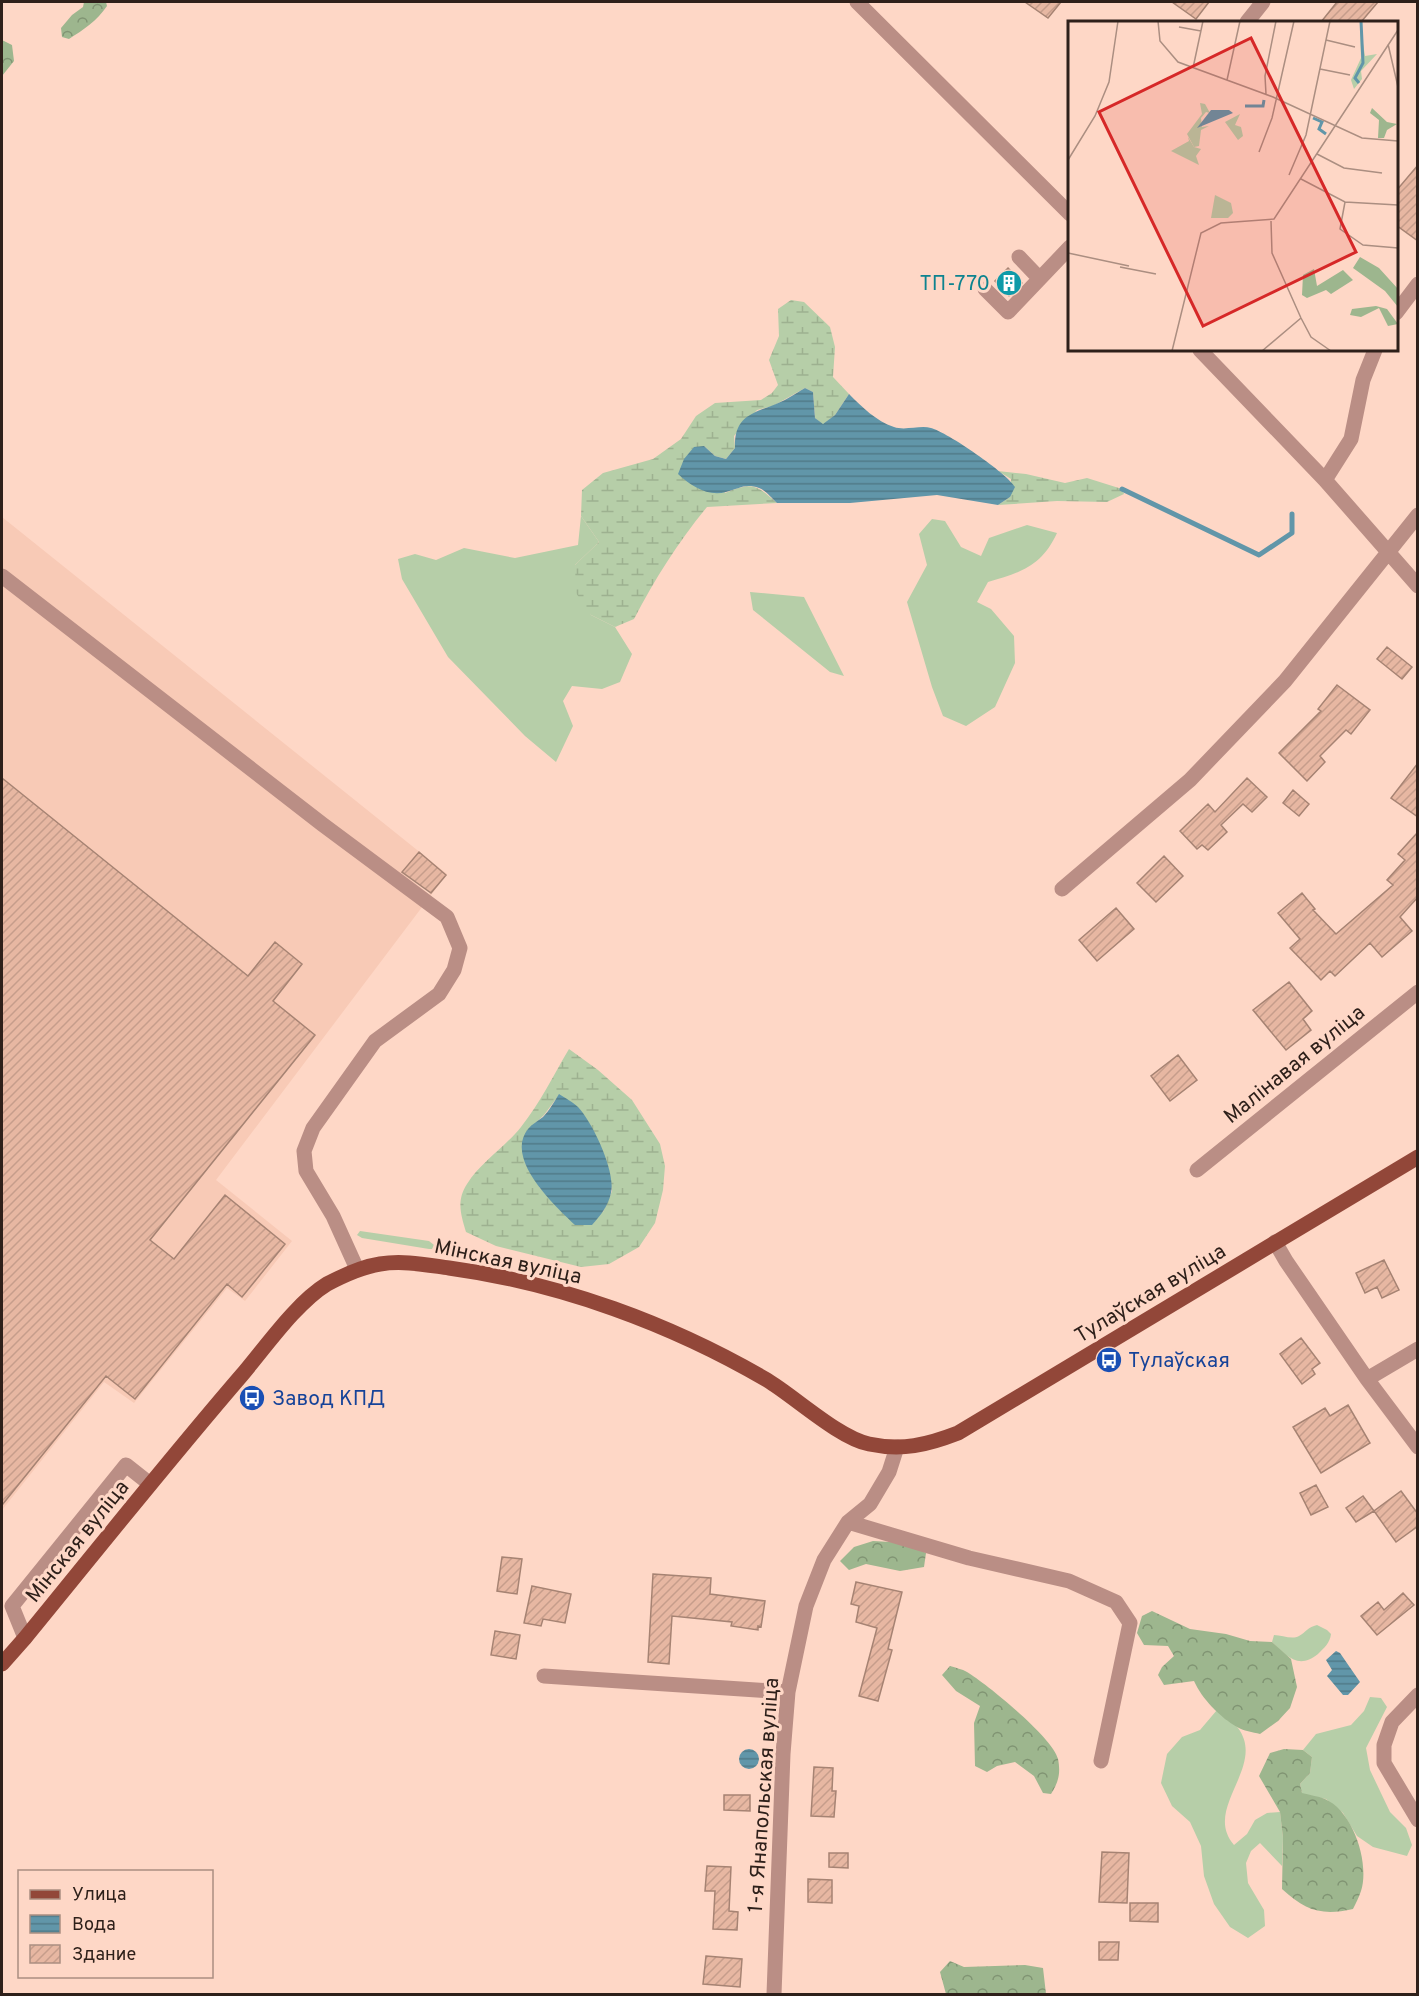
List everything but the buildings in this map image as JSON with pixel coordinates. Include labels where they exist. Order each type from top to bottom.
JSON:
[{"type":"main road","name":"Тулаўская вуліца","points":[[897,1447],[930,1444],[958,1433],[1418,1157]]},
{"type":"main road","name":"Мінская вуліца","points":[[2,1664],[150,1484],[300,1308],[325,1286],[357,1269],[383,1263],[414,1263],[512,1279],[588,1300],[664,1329],[719,1354],[768,1381],[847,1434],[866,1443],[897,1447]]},
{"type":"street","points":[[1248,21],[1263,2]]},
{"type":"street","points":[[867,5],[1068,212]]},
{"type":"street","points":[[985,290],[1008,312],[1068,249]]},
{"type":"street","points":[[1019,257],[1039,278]]},
{"type":"street","points":[[1398,310],[1418,284]]},
{"type":"street","points":[[1201,351],[1364,523],[1418,586]]},
{"type":"street","points":[[1324,480],[1351,439],[1363,380],[1375,351]]},
{"type":"street","points":[[1062,889],[1190,780],[1285,681],[1418,515]]},
{"type":"street","points":[[2,576],[322,824],[447,917],[454,930],[460,948],[454,970],[439,994],[375,1041],[313,1128],[304,1151],[306,1171],[333,1216],[357,1269]]},
{"type":"street","name":"Малінавая вуліца","points":[[1197,1170],[1418,992]]},
{"type":"street","points":[[1275,1242],[1366,1379],[1418,1447]]},
{"type":"street","points":[[1366,1379],[1418,1349]]},
{"type":"street","name":"1-я Янапольская вуліца","points":[[774,1995],[783,1754],[788,1692],[806,1606],[824,1560],[848,1522],[870,1503],[889,1472],[897,1447]]},
{"type":"street","points":[[25,1638],[12,1606],[126,1465],[150,1484]]},
{"type":"street","points":[[848,1522],[969,1558],[1069,1581],[1116,1602],[1130,1623],[1101,1761]]},
{"type":"street","points":[[544,1676],[788,1692]]},
{"type":"street","points":[[1418,1695],[1392,1722],[1384,1745],[1384,1763],[1418,1820]]},
{"type":"shaded area","points":[[2,517],[447,874],[216,1180],[292,1241],[245,1301],[227,1288],[134,1403],[104,1382],[2,1510]],"holes":[[[402,872],[445,875],[429,894]]]},
{"type":"green space","points":[[84,2],[106,2],[107,6],[94,21],[69,39],[62,37],[61,28],[72,15],[83,7]]},
{"type":"green space","points":[[2,40],[12,45],[14,61],[2,76]]},
{"type":"green space","points":[[791,300],[804,302],[830,327],[835,347],[833,377],[849,394],[835,415],[823,425],[815,418],[813,392],[805,388],[773,406],[757,410],[734,436],[735,448],[726,459],[715,456],[704,446],[725,493],[748,486],[764,492],[777,503],[707,507],[667,561],[634,619],[615,627],[591,615],[576,593],[575,565],[599,542],[581,516],[582,490],[603,473],[653,459],[681,439],[696,416],[715,403],[761,400],[772,393],[778,385],[769,360],[779,336],[778,309]]},
{"type":"green space","points":[[998,471],[1026,474],[1065,483],[1087,478],[1122,489],[1124,494],[1107,502],[1057,501],[998,505],[1010,497],[1011,479]]},
{"type":"green space","points":[[581,516],[599,542],[575,565],[591,615],[615,627],[632,654],[620,682],[602,689],[572,686],[563,701],[573,726],[556,762],[525,736],[448,657],[402,579],[398,559],[415,554],[436,560],[464,548],[515,558],[578,545]]},
{"type":"green space","points":[[932,519],[945,521],[961,547],[981,556],[989,538],[1027,525],[1057,533],[1037,561],[1020,571],[988,582],[977,602],[991,609],[1014,636],[1015,663],[995,707],[966,726],[943,716],[907,602],[927,565],[919,534]]},
{"type":"green space","points":[[750,592],[804,597],[844,676],[830,672],[753,610]]},
{"type":"green space","points":[[569,1049],[598,1070],[632,1100],[660,1144],[665,1166],[663,1190],[655,1223],[639,1247],[609,1264],[581,1267],[496,1246],[466,1232],[462,1220],[461,1196],[467,1184],[528,1118]],"holes":[[[559,1095],[608,1166],[612,1191],[603,1212],[561,1211],[540,1188],[525,1163],[528,1130],[544,1115]]]},
{"type":"green space","points":[[360,1231],[429,1241],[434,1245],[432,1249],[429,1249],[362,1238],[357,1235]]},
{"type":"green space","points":[[873,1541],[907,1543],[926,1553],[924,1567],[900,1571],[866,1564],[849,1570],[840,1561],[854,1547]]},
{"type":"green space","points":[[1152,1611],[1190,1629],[1226,1634],[1250,1641],[1272,1642],[1291,1659],[1297,1687],[1290,1708],[1278,1721],[1260,1734],[1239,1728],[1224,1718],[1207,1701],[1194,1681],[1164,1685],[1158,1675],[1162,1667],[1174,1656],[1168,1646],[1144,1645],[1137,1633],[1142,1616]]},
{"type":"green space","points":[[1317,1625],[1331,1634],[1326,1645],[1311,1659],[1299,1661],[1293,1659],[1272,1642],[1274,1635],[1296,1637]]},
{"type":"green space","points":[[950,1666],[967,1672],[989,1688],[1044,1738],[1059,1764],[1058,1778],[1051,1794],[1043,1793],[1034,1776],[1015,1762],[997,1766],[987,1772],[975,1766],[974,1723],[980,1706],[956,1691],[942,1675]]},
{"type":"green space","points":[[1370,1697],[1381,1698],[1387,1707],[1366,1748],[1370,1770],[1390,1812],[1406,1828],[1412,1845],[1407,1856],[1373,1847],[1357,1836],[1343,1813],[1326,1799],[1302,1794],[1300,1784],[1310,1773],[1312,1757],[1303,1750],[1316,1734],[1351,1725],[1364,1711]]},
{"type":"green space","points":[[1217,1710],[1238,1728],[1245,1743],[1245,1758],[1225,1817],[1226,1831],[1234,1845],[1247,1834],[1255,1820],[1267,1813],[1280,1812],[1283,1838],[1282,1866],[1260,1843],[1251,1851],[1246,1863],[1248,1883],[1264,1910],[1265,1926],[1248,1938],[1230,1927],[1214,1904],[1204,1876],[1201,1846],[1190,1822],[1172,1806],[1161,1783],[1167,1754],[1182,1737],[1200,1730]]},
{"type":"green space","points":[[1284,1749],[1303,1750],[1312,1757],[1310,1773],[1300,1784],[1302,1793],[1325,1799],[1335,1805],[1344,1814],[1357,1839],[1361,1853],[1363,1880],[1353,1909],[1332,1912],[1315,1910],[1299,1902],[1282,1889],[1283,1838],[1280,1812],[1259,1776],[1270,1753]]},
{"type":"green space","points":[[950,1961],[964,1967],[1025,1965],[1043,1968],[1046,1994],[946,1994],[940,1972]]},
{"type":"water","points":[[805,388],[813,392],[815,418],[823,424],[835,415],[849,394],[870,413],[894,427],[927,427],[939,431],[976,454],[1010,481],[1015,487],[1010,497],[998,505],[937,495],[850,503],[777,503],[766,492],[754,487],[746,486],[719,493],[706,492],[688,483],[678,474],[684,459],[694,447],[704,446],[715,456],[726,459],[735,448],[735,438],[740,425],[749,415]]},
{"type":"water","points":[[559,1094],[576,1105],[584,1114],[607,1161],[612,1184],[610,1198],[592,1225],[575,1225],[556,1206],[535,1181],[522,1154],[522,1141],[528,1129],[545,1115]]},
{"type":"water","points":[[1336,1651],[1340,1653],[1360,1682],[1348,1695],[1343,1695],[1327,1676],[1332,1670],[1326,1660]]},
{"type":"water","points":[[745,1749],[753,1749],[759,1755],[759,1763],[753,1769],[745,1769],[739,1763],[739,1755]]},
{"type":"waterway","points":[[1122,489],[1259,555],[1292,533],[1292,514]]},
{"type":"place","name":"ТП-770","points":[[1009,283]]},
{"type":"place","name":"Тулаўская","points":[[1109,1360]]},
{"type":"place","name":"Завод КПД","points":[[252,1398]]}]
